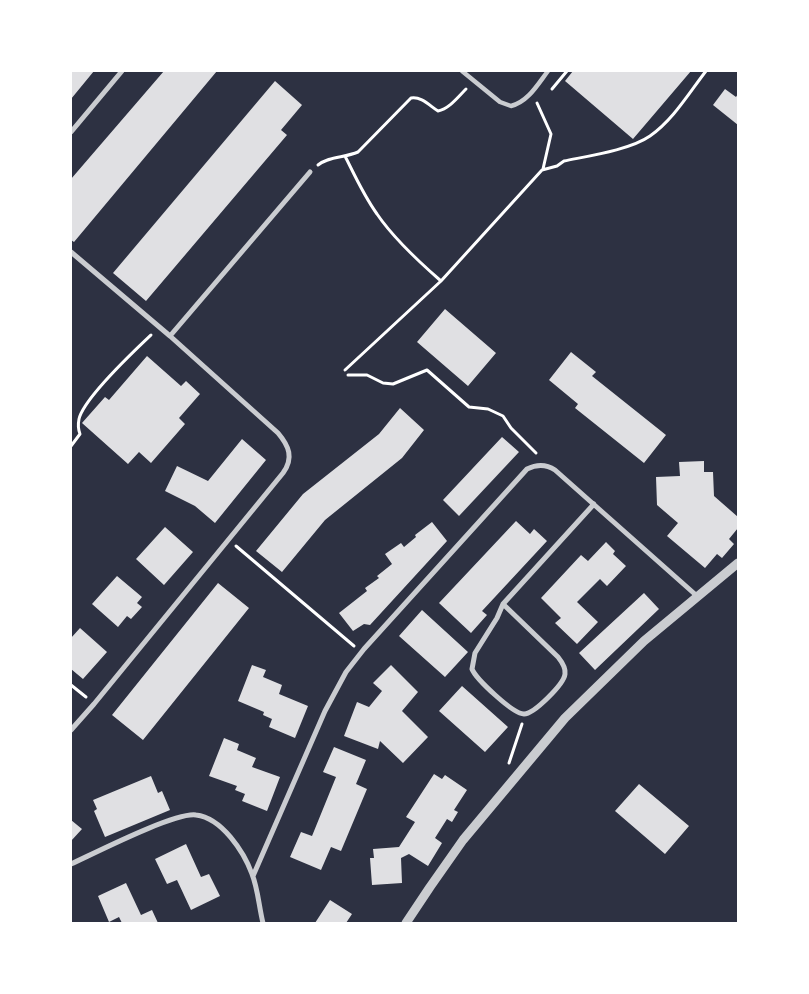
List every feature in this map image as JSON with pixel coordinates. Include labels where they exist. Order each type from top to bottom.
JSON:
[{"type":"street","points":[[71,132],[122,71]]},
{"type":"street","points":[[462,71],[505,104],[516,104],[530,93],[548,71]]},
{"type":"street","points":[[170,336],[310,172]]},
{"type":"street","points":[[71,252],[170,336],[278,433],[286,443],[290,456],[287,468],[71,730]]},
{"type":"street","points":[[253,876],[324,711],[346,672],[361,652],[522,474],[534,466],[549,466],[697,596]]},
{"type":"street","points":[[504,604],[558,657],[564,667],[565,672],[562,682],[536,709],[527,714],[522,714],[512,709],[478,678],[472,669],[476,653],[504,604],[594,504]]},
{"type":"street","points":[[406,923],[463,840],[566,718],[644,641],[738,563]]},
{"type":"street","points":[[71,864],[167,821],[194,814],[214,824],[234,841],[244,856],[253,876],[263,923]]},
{"type":"path","points":[[542,170],[557,166],[564,161],[618,149],[650,136],[666,122],[706,71]]},
{"type":"path","points":[[310,172],[324,159],[358,152],[411,98],[422,99],[438,111],[441,111],[446,109],[473,80]]},
{"type":"path","points":[[345,370],[441,281],[542,170],[551,134],[538,104],[530,93]]},
{"type":"path","points":[[345,156],[358,183],[378,216],[411,254],[441,281]]},
{"type":"path","points":[[71,446],[79,437],[79,417],[87,403],[115,370],[159,327]]},
{"type":"path","points":[[348,376],[367,375],[383,383],[393,384],[427,370],[468,407],[488,409],[503,416],[510,428],[549,466]]},
{"type":"path","points":[[228,539],[361,652]]},
{"type":"path","points":[[71,685],[94,704]]},
{"type":"path","points":[[507,768],[527,714]]},
{"type":"building","points":[[71,71],[94,71],[71,99]]},
{"type":"building","points":[[164,71],[217,71],[74,242],[71,240],[71,179]]},
{"type":"building","points":[[573,71],[691,71],[633,139],[565,81]]},
{"type":"building","points":[[275,81],[302,105],[281,130],[287,135],[146,301],[113,273]]},
{"type":"building","points":[[725,89],[736,97],[738,94],[738,125],[713,105]]},
{"type":"building","points":[[445,309],[496,353],[468,386],[417,342]]},
{"type":"building","points":[[571,352],[596,372],[592,376],[666,435],[644,463],[575,408],[578,404],[549,380]]},
{"type":"building","points":[[147,356],[181,386],[186,381],[200,394],[179,418],[185,424],[151,463],[139,452],[128,464],[82,423],[105,397],[109,400]]},
{"type":"building","points":[[400,408],[424,430],[402,458],[325,520],[282,572],[256,551],[303,494],[379,434]]},
{"type":"building","points":[[502,437],[519,452],[459,516],[443,500]]},
{"type":"building","points":[[242,439],[266,460],[215,523],[195,506],[165,491],[177,466],[208,481]]},
{"type":"building","points":[[704,461],[704,472],[713,472],[714,496],[738,517],[738,528],[729,539],[734,544],[722,558],[717,554],[705,568],[667,536],[678,523],[657,505],[656,477],[680,476],[679,462]]},
{"type":"building","points":[[516,521],[530,534],[534,529],[547,541],[482,611],[487,615],[471,633],[439,603]]},
{"type":"building","points":[[432,522],[447,541],[370,625],[364,624],[353,631],[339,613],[367,591],[365,588],[379,578],[377,576],[392,564],[385,554],[401,543],[404,547],[416,537],[415,535]]},
{"type":"building","points":[[165,527],[193,552],[164,585],[136,559]]},
{"type":"building","points":[[606,542],[615,551],[613,554],[626,566],[607,586],[600,579],[577,602],[598,622],[577,644],[555,623],[561,618],[541,598],[581,555],[588,561]]},
{"type":"building","points":[[117,576],[142,597],[137,603],[142,607],[131,619],[127,616],[118,627],[92,604]]},
{"type":"building","points":[[218,583],[249,608],[143,740],[112,715]]},
{"type":"building","points":[[644,593],[659,609],[595,670],[579,653]]},
{"type":"building","points":[[422,610],[468,652],[445,677],[399,636]]},
{"type":"building","points":[[80,628],[107,652],[83,679],[71,669],[71,638]]},
{"type":"building","points":[[252,665],[266,670],[263,677],[282,685],[279,694],[308,706],[295,738],[269,727],[272,719],[263,715],[264,712],[238,701]]},
{"type":"building","points":[[391,665],[418,692],[402,711],[428,737],[403,763],[380,741],[378,749],[344,736],[357,702],[369,707],[382,691],[373,683]]},
{"type":"building","points":[[462,686],[508,727],[485,752],[439,711]]},
{"type":"building","points":[[224,738],[239,744],[237,750],[256,758],[252,767],[280,777],[267,811],[242,801],[245,794],[235,790],[237,786],[209,776]]},
{"type":"building","points":[[334,747],[366,760],[356,784],[367,789],[341,851],[331,847],[321,870],[290,857],[301,832],[312,836],[336,777],[323,772]]},
{"type":"building","points":[[434,774],[442,779],[445,775],[467,790],[454,810],[458,812],[452,822],[447,819],[435,838],[442,843],[428,866],[409,854],[401,858],[402,883],[372,885],[370,858],[374,858],[373,849],[399,847],[415,822],[406,817]]},
{"type":"building","points":[[151,776],[158,793],[162,791],[170,810],[105,837],[94,811],[97,809],[93,800]]},
{"type":"building","points":[[639,784],[689,826],[665,854],[615,811]]},
{"type":"building","points":[[71,820],[82,829],[71,841]]},
{"type":"building","points":[[186,844],[201,877],[209,874],[220,896],[191,910],[177,880],[167,884],[155,859]]},
{"type":"building","points":[[126,883],[141,915],[152,910],[158,923],[122,923],[119,917],[109,922],[98,896]]},
{"type":"building","points":[[330,900],[352,914],[346,923],[315,923]]}]
